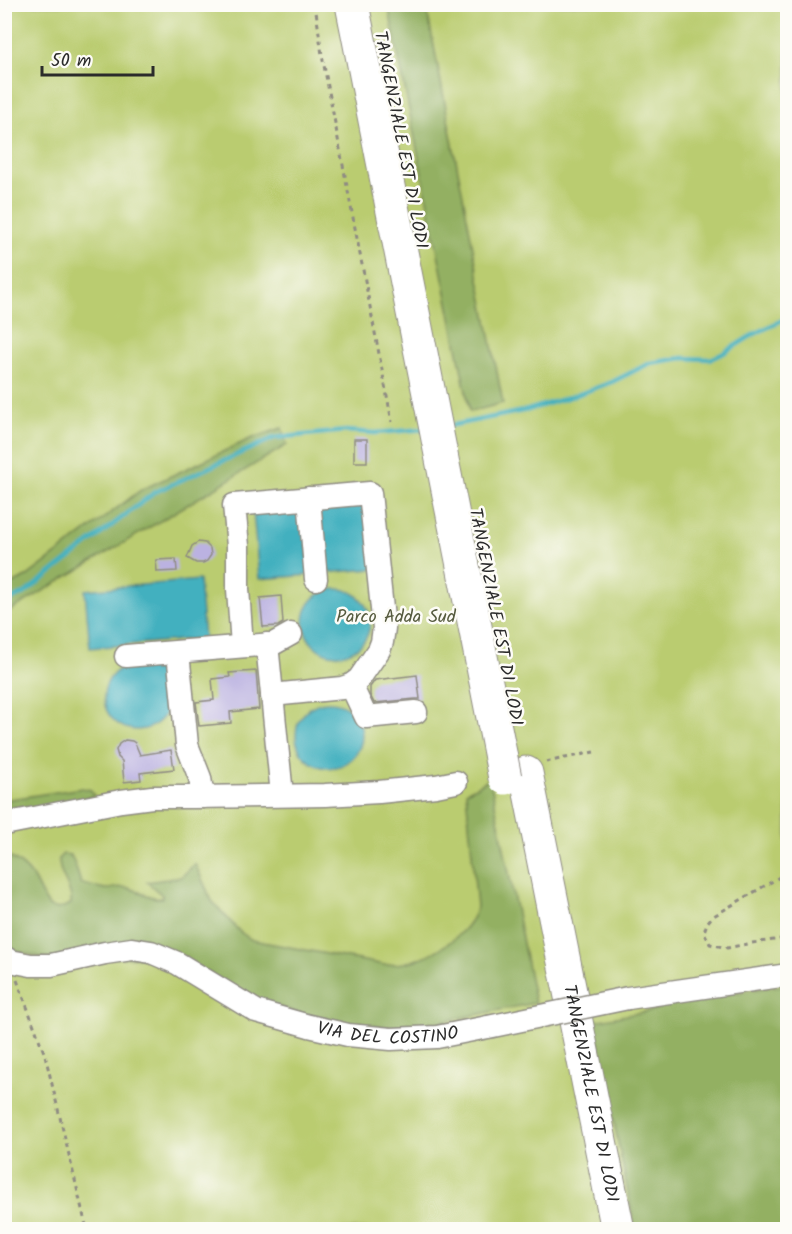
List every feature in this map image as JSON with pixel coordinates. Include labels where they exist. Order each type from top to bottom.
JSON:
[{"type":"highway","name":"TANGENZIALE EST DI LODI","points":[[352,4],[446,425],[514,766],[596,1230]]},
{"type":"highway","name":"TANGENZIALE EST DI LODI","points":[[373,4],[446,425]]},
{"type":"highway","name":"TANGENZIALE EST DI LODI","points":[[514,766],[618,1230]]},
{"type":"street","points":[[242,646],[234,505],[370,493],[384,628],[379,650],[351,685],[342,688],[272,695]]},
{"type":"street","points":[[309,498],[316,579]]},
{"type":"street","points":[[126,656],[273,644],[291,634]]},
{"type":"street","points":[[267,644],[282,795]]},
{"type":"street","points":[[178,652],[187,745],[200,778],[203,797]]},
{"type":"street","points":[[351,685],[366,717],[416,712]]},
{"type":"street","points":[[4,824],[152,796],[325,795],[379,792],[456,782]]},
{"type":"street","name":"VIA DEL COSTINO","points":[[7,959],[31,965],[51,965],[132,949],[152,952],[177,963],[256,1011],[348,1035],[391,1039],[437,1037],[628,998],[788,975]]},
{"type":"path","points":[[315,4],[322,55],[392,422]]},
{"type":"path","points":[[788,872],[712,917],[704,932],[710,944],[727,948],[788,938]]},
{"type":"path","points":[[7,959],[45,1055],[87,1230]]},
{"type":"green space","name":"Parco Adda Sud","points":[[5,5],[787,5],[787,1229],[5,1230]]},
{"type":"green space","points":[[388,5],[426,5],[503,403],[470,412]]},
{"type":"green space","points":[[282,428],[287,445],[5,614],[5,588],[26,577],[141,490],[250,439]]},
{"type":"green space","points":[[490,779],[535,1003],[440,1022],[393,1027],[351,1024],[259,1002],[180,957],[43,958],[5,948],[4,853],[27,870],[50,907],[59,909],[71,904],[70,892],[59,865],[59,858],[63,854],[70,855],[73,859],[81,883],[105,889],[125,887],[158,898],[162,898],[162,895],[147,882],[181,877],[195,864],[212,901],[240,932],[252,940],[385,965],[415,960],[448,944],[466,927],[477,907],[466,792]]},
{"type":"green space","points":[[82,788],[91,790],[94,796],[5,818],[5,800]]},
{"type":"green space","points":[[782,985],[788,1004],[787,1229],[635,1229],[594,1021],[654,1010],[671,1003]]},
{"type":"water","points":[[366,500],[373,569],[322,573],[315,505]]},
{"type":"water","points":[[304,506],[310,575],[259,579],[253,511]]},
{"type":"water","points":[[199,580],[204,638],[90,648],[85,590]]},
{"type":"water","points":[[331,589],[343,589],[355,594],[365,604],[370,622],[368,635],[355,650],[343,655],[331,655],[319,650],[309,640],[304,628],[304,616],[309,604],[319,594]]},
{"type":"water","points":[[137,664],[150,666],[165,679],[170,697],[168,710],[155,725],[137,730],[124,728],[109,715],[104,697],[106,684],[119,669]]},
{"type":"water","points":[[323,702],[335,702],[347,707],[357,717],[362,735],[360,748],[347,763],[335,768],[323,768],[311,763],[301,753],[296,741],[296,729],[301,717],[311,707]]},
{"type":"building","points":[[354,439],[367,439],[367,462],[354,462]]},
{"type":"building","points":[[198,542],[205,543],[210,548],[211,555],[203,563],[196,563],[187,558],[192,546]]},
{"type":"building","points":[[176,559],[177,571],[157,572],[156,560]]},
{"type":"building","points":[[281,596],[283,623],[278,626],[263,627],[260,598]]},
{"type":"building","points":[[256,671],[259,709],[230,712],[231,723],[199,726],[196,702],[214,700],[212,679],[230,677],[229,673]]},
{"type":"building","points":[[417,675],[420,699],[374,703],[370,695],[370,687],[375,680]]},
{"type":"building","points":[[125,740],[135,743],[140,755],[171,750],[174,769],[140,773],[141,780],[124,782],[122,761],[116,750]]},
{"type":"waterway","points":[[449,426],[528,410],[612,382],[650,363],[683,358],[710,359],[788,317]]},
{"type":"waterway","points":[[4,603],[25,593],[155,492],[274,438],[346,431],[375,433],[425,429]]}]
